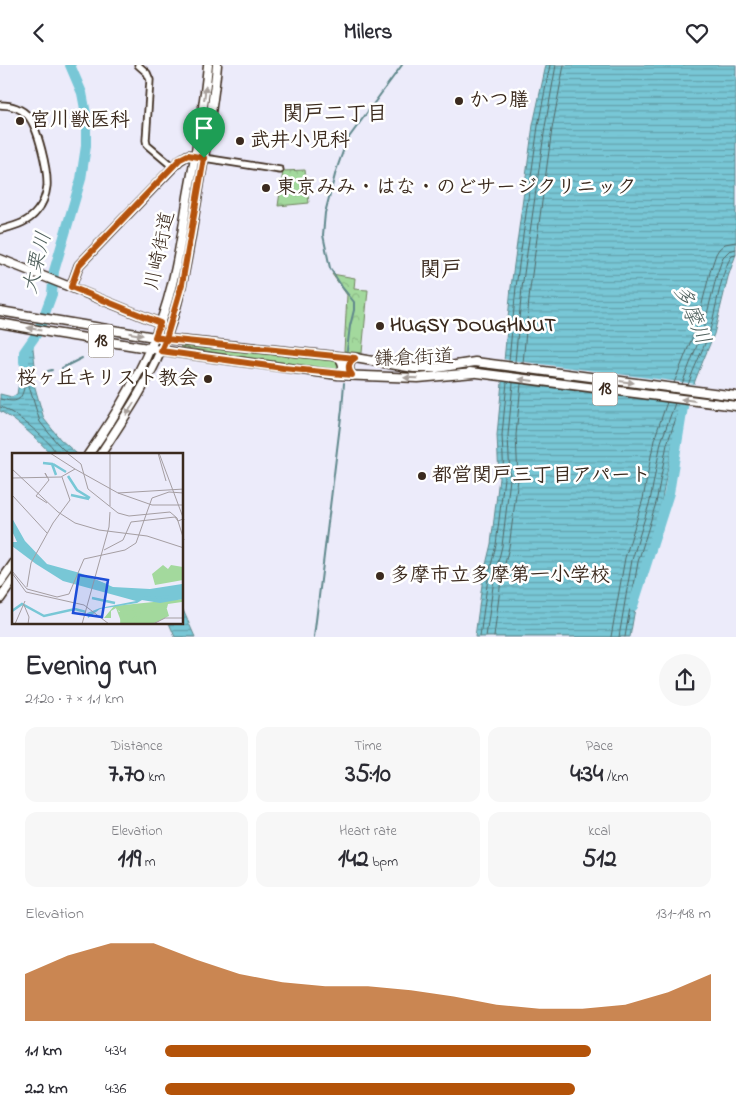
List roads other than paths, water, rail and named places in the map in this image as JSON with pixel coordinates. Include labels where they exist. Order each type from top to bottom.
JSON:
[{"type":"main road","name":"川崎街道","points":[[89,453],[130,389],[150,349],[169,296],[176,268],[195,156],[208,65]]},
{"type":"main road","name":"川崎街道","points":[[101,453],[135,401],[166,339],[182,284],[204,158],[217,65]]},
{"type":"main road","points":[[67,285],[79,265],[173,167],[188,155],[204,158]]},
{"type":"main road","name":"18","points":[[0,259],[160,323]]},
{"type":"main road","name":"鎌倉街道","points":[[0,311],[166,339],[355,358],[422,369],[463,370],[474,373],[736,406]]},
{"type":"main road","name":"鎌倉街道","points":[[0,323],[161,351],[338,375],[418,378],[474,373]]},
{"type":"main road","points":[[338,375],[342,371],[343,366],[339,357]]},
{"type":"main road","points":[[352,375],[349,366],[355,358]]},
{"type":"main road","name":"鎌倉街道","points":[[422,369],[475,362],[736,396]]},
{"type":"main road","points":[[0,583],[12,566]]},
{"type":"main road","points":[[0,599],[12,582]]},
{"type":"street","points":[[138,65],[150,77],[147,145],[173,167]]},
{"type":"street","points":[[0,105],[11,106],[22,111],[32,122],[47,176],[46,191],[37,211],[20,224],[0,230]]},
{"type":"street","points":[[204,158],[280,170]]},
{"type":"water","points":[[546,65],[736,65],[736,254],[728,277],[714,334],[672,446],[661,504],[643,563],[630,637],[475,637],[483,577],[491,544],[499,478],[497,435],[511,287],[533,125]]},
{"type":"water","points":[[32,340],[35,365],[32,377],[44,419],[60,439],[76,453],[50,453],[14,420],[0,411],[0,394],[12,397],[17,394],[24,352]]},
{"type":"water","points":[[184,612],[195,637],[175,637],[170,625],[184,625]]},
{"type":"waterway","name":"大栗川","points":[[24,362],[24,352],[38,332],[52,294],[54,271],[81,179],[86,146],[86,114],[82,93],[70,65]]},
{"type":"waterway","points":[[347,350],[354,302],[330,268],[323,235],[325,213],[336,171],[347,140],[402,65]]},
{"type":"waterway","points":[[91,356],[104,351]]},
{"type":"waterway","points":[[62,368],[82,358]]},
{"type":"waterway","points":[[48,371],[52,370]]},
{"type":"waterway","points":[[314,637],[344,383]]},
{"type":"waterway","name":"多摩川","points":[[633,606],[669,493],[683,407]]},
{"type":"place","name":"かつ膳","points":[[459,101]]},
{"type":"place","name":"宮川獣医科","points":[[20,121]]},
{"type":"place","name":"武井小児科","points":[[240,141]]},
{"type":"place","name":"東京みみ・はな・のどサージクリニック","points":[[266,188]]},
{"type":"place","name":"HUGSY DOUGHNUT","points":[[380,326]]},
{"type":"place","name":"桜ヶ丘キリスト教会","points":[[208,379]]},
{"type":"place","name":"都営関戸三丁目アパート","points":[[422,476]]},
{"type":"place","name":"多摩市立多摩第一小学校","points":[[380,576]]},
{"type":"district","name":"関戸二丁目","points":[[335,115]]},
{"type":"district","name":"関戸","points":[[441,271]]}]
